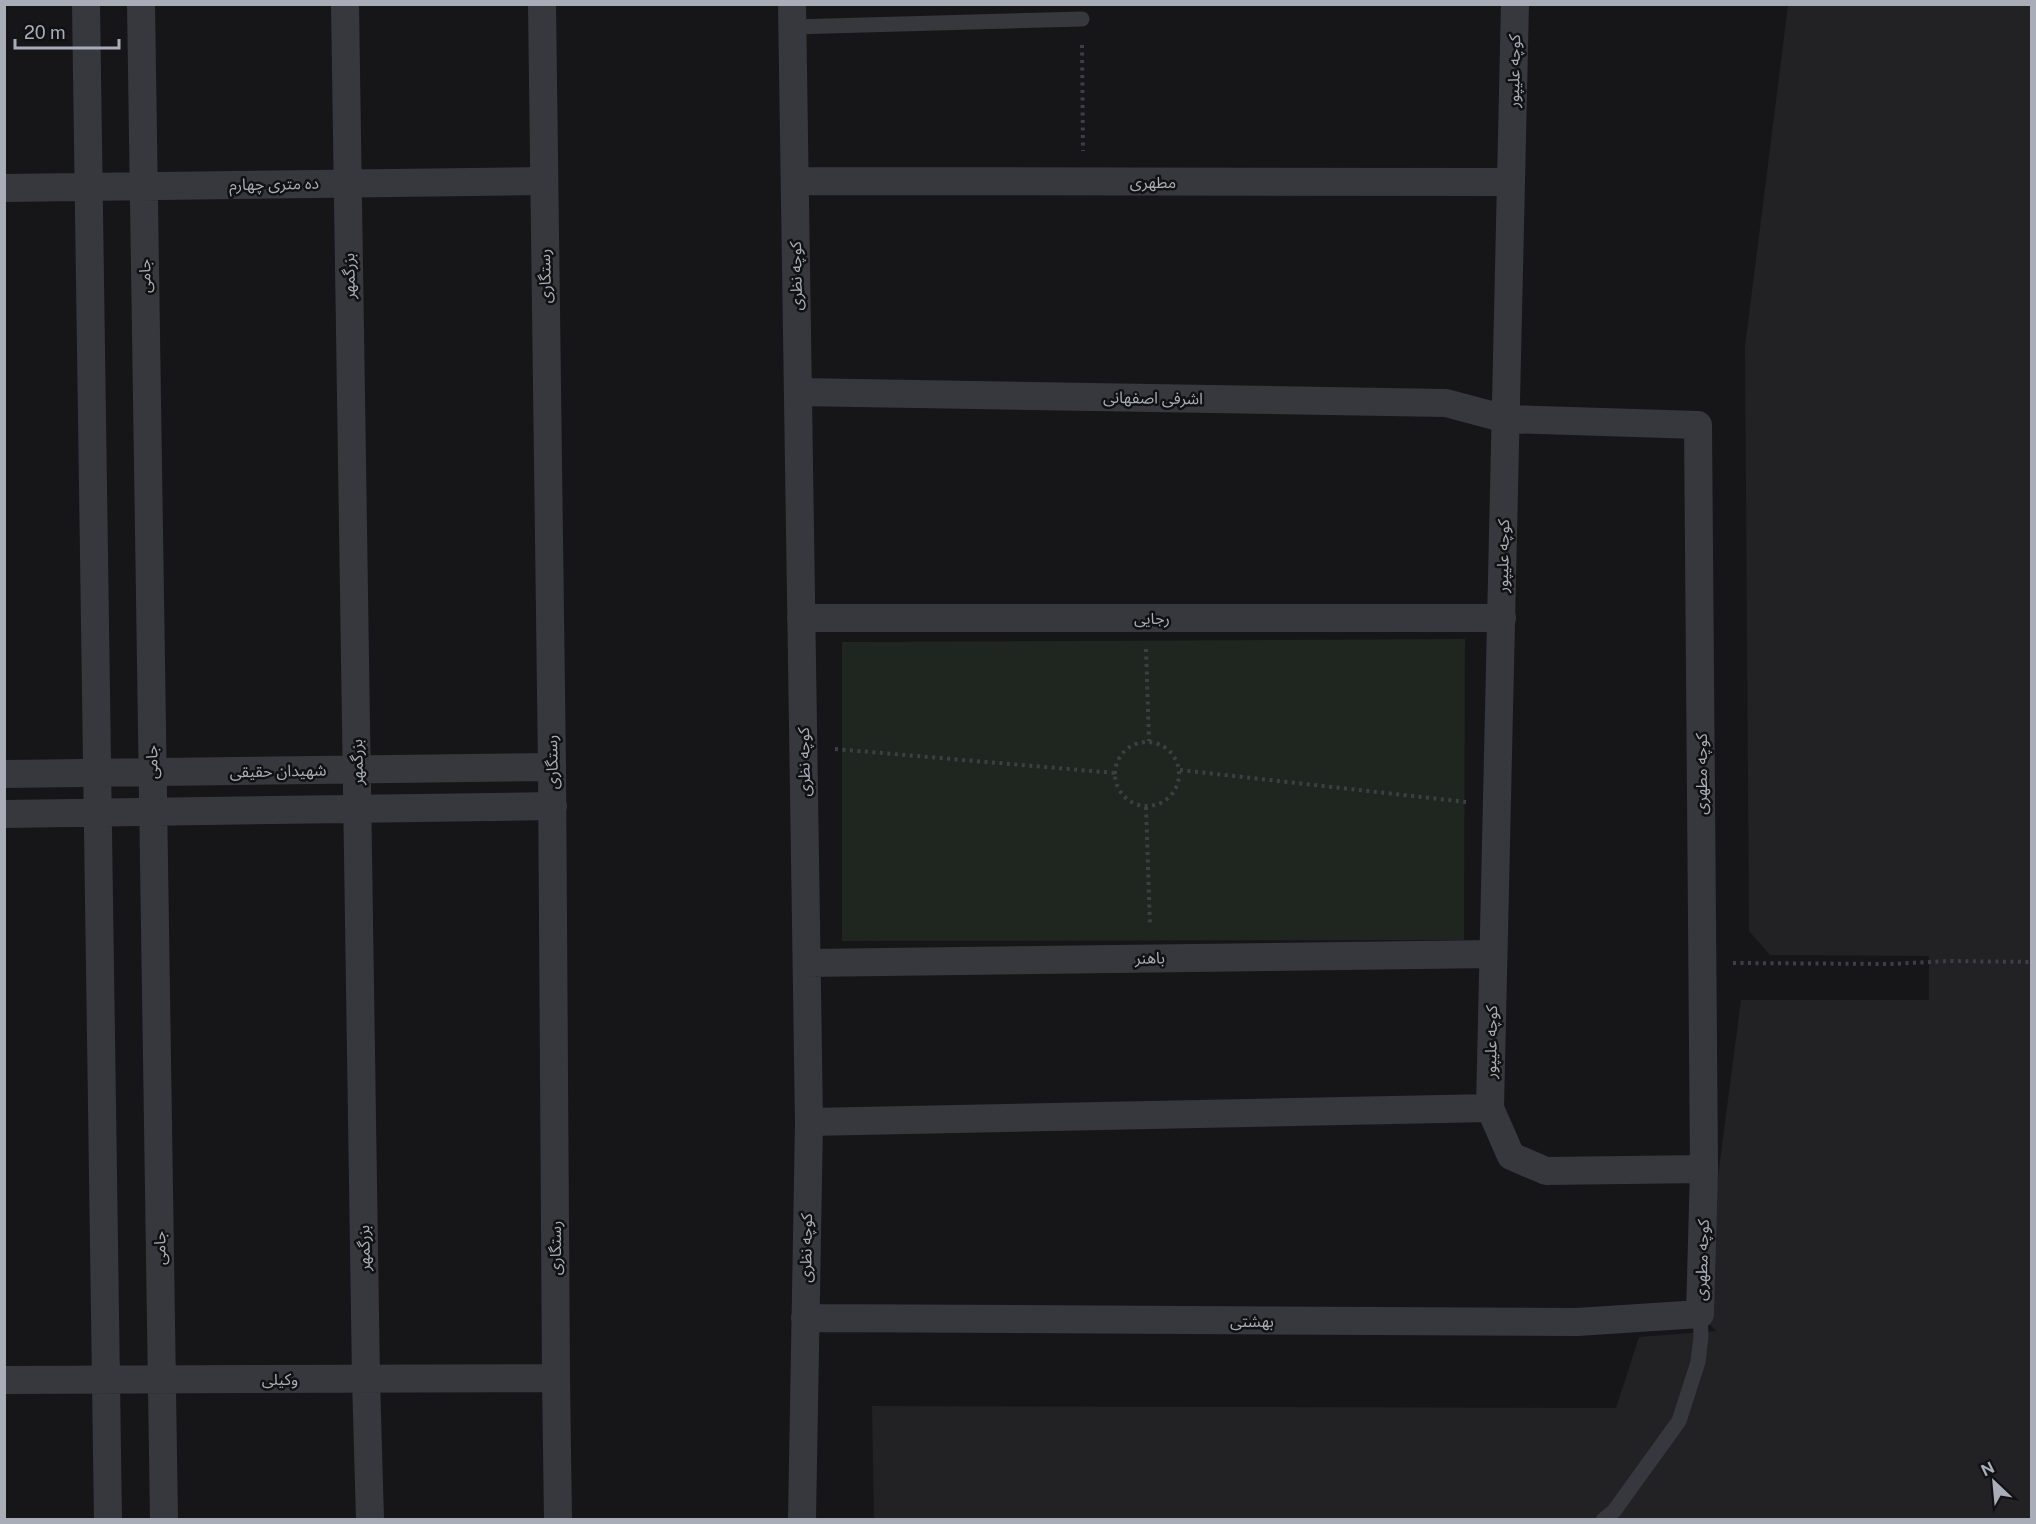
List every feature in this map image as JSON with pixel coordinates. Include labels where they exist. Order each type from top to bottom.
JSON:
[{"type":"street","points":[[86,4],[108,1520]]},
{"type":"street","name":"جامی","points":[[141,4],[164,1520]]},
{"type":"street","name":"بزرگمهر","points":[[345,4],[370,1520]]},
{"type":"street","name":"رستگاری","points":[[542,4],[553,806],[558,1520]]},
{"type":"street","name":"کوچه علیپور","points":[[1490,1108],[1515,4]]},
{"type":"street","name":"کوچه نظری","points":[[792,16],[809,1122],[802,1520]]},
{"type":"street","name":"ده متری چهارم","points":[[4,188],[543,181]]},
{"type":"street","name":"مطهری","points":[[795,181],[1511,182]]},
{"type":"street","name":"اشرفی اصفهانی","points":[[798,392],[1446,403],[1506,419]]},
{"type":"street","name":"کوچه مطهری","points":[[1506,419],[1698,425],[1704,1169],[1700,1314]]},
{"type":"street","name":"رجایی","points":[[801,618],[1502,618]]},
{"type":"street","name":"شهیدان حقیقی","points":[[4,774],[552,767]]},
{"type":"street","points":[[4,814],[553,806]]},
{"type":"street","name":"باهنر","points":[[807,963],[1493,954]]},
{"type":"street","points":[[809,1122],[1490,1108],[1511,1156],[1546,1171],[1704,1169]]},
{"type":"street","name":"بهشتی","points":[[805,1318],[1576,1322],[1700,1314]]},
{"type":"street","name":"وکیلی","points":[[4,1380],[556,1378]]},
{"type":"lane","points":[[792,16],[1082,19]]},
{"type":"lane","points":[[1603,1520],[1614,1510],[1679,1421],[1698,1362],[1701,1337],[1700,1314]]},
{"type":"path","points":[[1082,19],[1083,182]]},
{"type":"path","points":[[1145,618],[1149,741]]},
{"type":"path","points":[[1139,741],[1149,741],[1158,742],[1174,753],[1180,770],[1177,788],[1164,802],[1146,807],[1128,801],[1116,786],[1114,768],[1123,751],[1139,741]]},
{"type":"path","points":[[804,746],[1115,773]]},
{"type":"path","points":[[1180,770],[1497,805]]},
{"type":"path","points":[[1146,807],[1151,958]]},
{"type":"path","points":[[1702,963],[2031,962]]},
{"type":"shaded area","points":[[1788,5],[2031,5],[2031,1519],[874,1519],[872,1406],[1616,1408],[1639,1337],[1716,1331],[1700,1314],[1741,1000],[1929,1000],[1929,956],[1770,955],[1749,931],[1745,347]]},
{"type":"shaded area","points":[[1465,639],[1464,940],[842,941],[842,642]]}]
